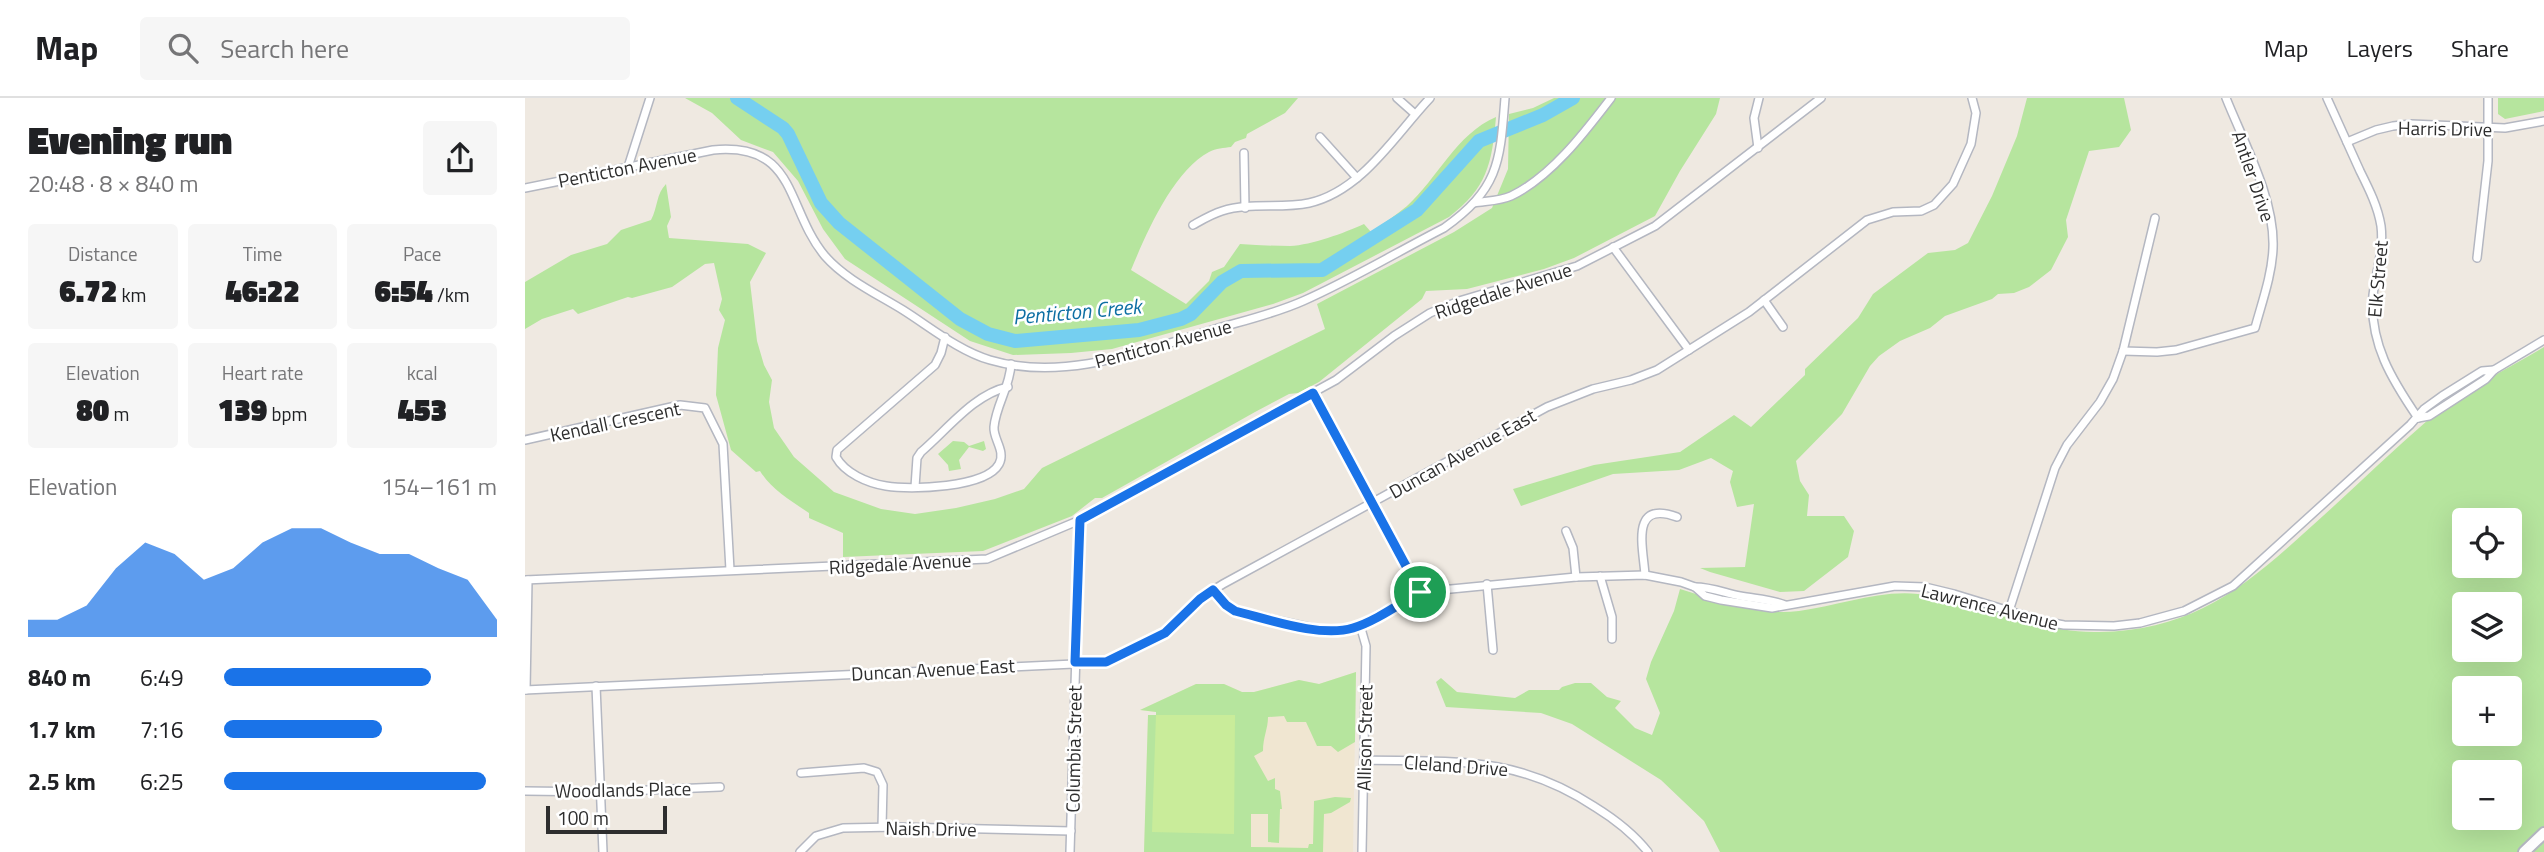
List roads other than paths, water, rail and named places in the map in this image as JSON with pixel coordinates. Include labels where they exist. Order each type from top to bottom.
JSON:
[{"type":"street","points":[[628,167],[650,98]]},
{"type":"street","points":[[1398,98],[1415,114]]},
{"type":"street","points":[[1193,225],[1221,211],[1292,206],[1338,192],[1357,178],[1430,98]]},
{"type":"street","points":[[1474,203],[1490,181],[1497,164],[1503,139],[1504,98]]},
{"type":"street","points":[[1474,203],[1510,197],[1538,179],[1572,145],[1611,98]]},
{"type":"street","points":[[1758,148],[1754,118],[1759,98]]},
{"type":"street","name":"Ridgedale Avenue","points":[[526,580],[987,559],[1080,520],[1313,393],[1336,380],[1394,336],[1430,313],[1459,301],[1577,266],[1655,226],[1821,98]]},
{"type":"street","name":"Duncan Avenue East","points":[[526,690],[1106,662],[1165,633],[1213,590],[1547,407],[1593,388],[1644,375],[1689,350],[1764,300],[1867,220],[1893,212],[1921,211],[1934,205],[1953,184],[1971,144],[1976,113],[1972,98]]},
{"type":"street","name":"Antler Drive","points":[[2123,351],[2176,350],[2255,328],[2271,266],[2272,225],[2266,200],[2226,98]]},
{"type":"street","name":"Elk Street","points":[[2327,98],[2377,208],[2381,229],[2381,261],[2374,292],[2372,321],[2377,343],[2393,381],[2418,418]]},
{"type":"street","points":[[2477,258],[2488,161],[2488,98]]},
{"type":"street","name":"Harris Drive","points":[[2347,142],[2376,130],[2402,125],[2488,128],[2519,127],[2544,121]]},
{"type":"street","points":[[1319,137],[1357,178]]},
{"type":"street","name":"Penticton Avenue","points":[[525,188],[713,150],[730,148],[755,154],[778,169],[786,178],[806,227],[835,266],[945,337],[988,359],[1011,364],[1053,366],[1101,362],[1153,349],[1289,307],[1444,228],[1474,203]]},
{"type":"street","points":[[1244,153],[1245,208]]},
{"type":"street","points":[[2009,611],[2055,468],[2067,445],[2100,402],[2113,379],[2123,351],[2155,218]]},
{"type":"street","points":[[1613,247],[1689,350]]},
{"type":"street","points":[[1764,300],[1783,327]]},
{"type":"street","points":[[945,337],[935,365],[837,450],[836,457],[842,467],[885,486],[941,486],[977,479],[991,472],[1000,463],[1001,454],[993,428],[1008,387],[1011,364]]},
{"type":"street","name":"Lawrence Avenue","points":[[1213,590],[1235,611],[1322,631],[1339,631],[1360,625],[1420,592],[1487,584],[1645,575],[1695,587],[1773,600],[1785,605],[1816,602],[1895,586],[1925,587],[2064,625],[2114,626],[2163,618],[2210,599],[2233,586],[2418,418],[2424,409],[2482,371],[2494,370],[2544,340]]},
{"type":"street","points":[[915,487],[917,458],[921,452],[982,398],[996,389],[1008,387]]},
{"type":"street","points":[[1313,393],[1420,592]]},
{"type":"street","name":"Kendall Crescent","points":[[525,440],[680,405],[705,408],[723,444],[730,570]]},
{"type":"street","points":[[1645,575],[1642,529],[1645,519],[1660,512],[1677,517]]},
{"type":"street","name":"Columbia Street","points":[[1070,852],[1080,520]]},
{"type":"street","points":[[1566,531],[1573,548],[1576,578]]},
{"type":"street","points":[[1600,576],[1610,614],[1612,639]]},
{"type":"street","points":[[526,580],[526,690]]},
{"type":"street","points":[[1487,584],[1493,650]]},
{"type":"street","name":"Allison Street","points":[[1360,625],[1366,646],[1362,852]]},
{"type":"street","points":[[596,686],[603,852]]},
{"type":"street","name":"Cleland Drive","points":[[1364,760],[1489,764],[1533,775],[1555,783],[1606,813],[1627,829],[1648,852]]},
{"type":"street","points":[[801,773],[864,768],[877,772],[883,785],[883,827]]},
{"type":"street","name":"Woodlands Place","points":[[525,791],[601,792],[720,787]]},
{"type":"street","name":"Naish Drive","points":[[800,852],[816,836],[831,830],[883,827],[1071,831]]},
{"type":"street","points":[[2524,852],[2544,833]]},
{"type":"waterway","name":"Penticton Creek","points":[[737,98],[788,134],[821,203],[839,223],[960,319],[988,334],[1015,341],[1139,330],[1181,319],[1191,314],[1222,282],[1241,271],[1322,270],[1417,210],[1479,141],[1543,115],[1573,98]]}]
